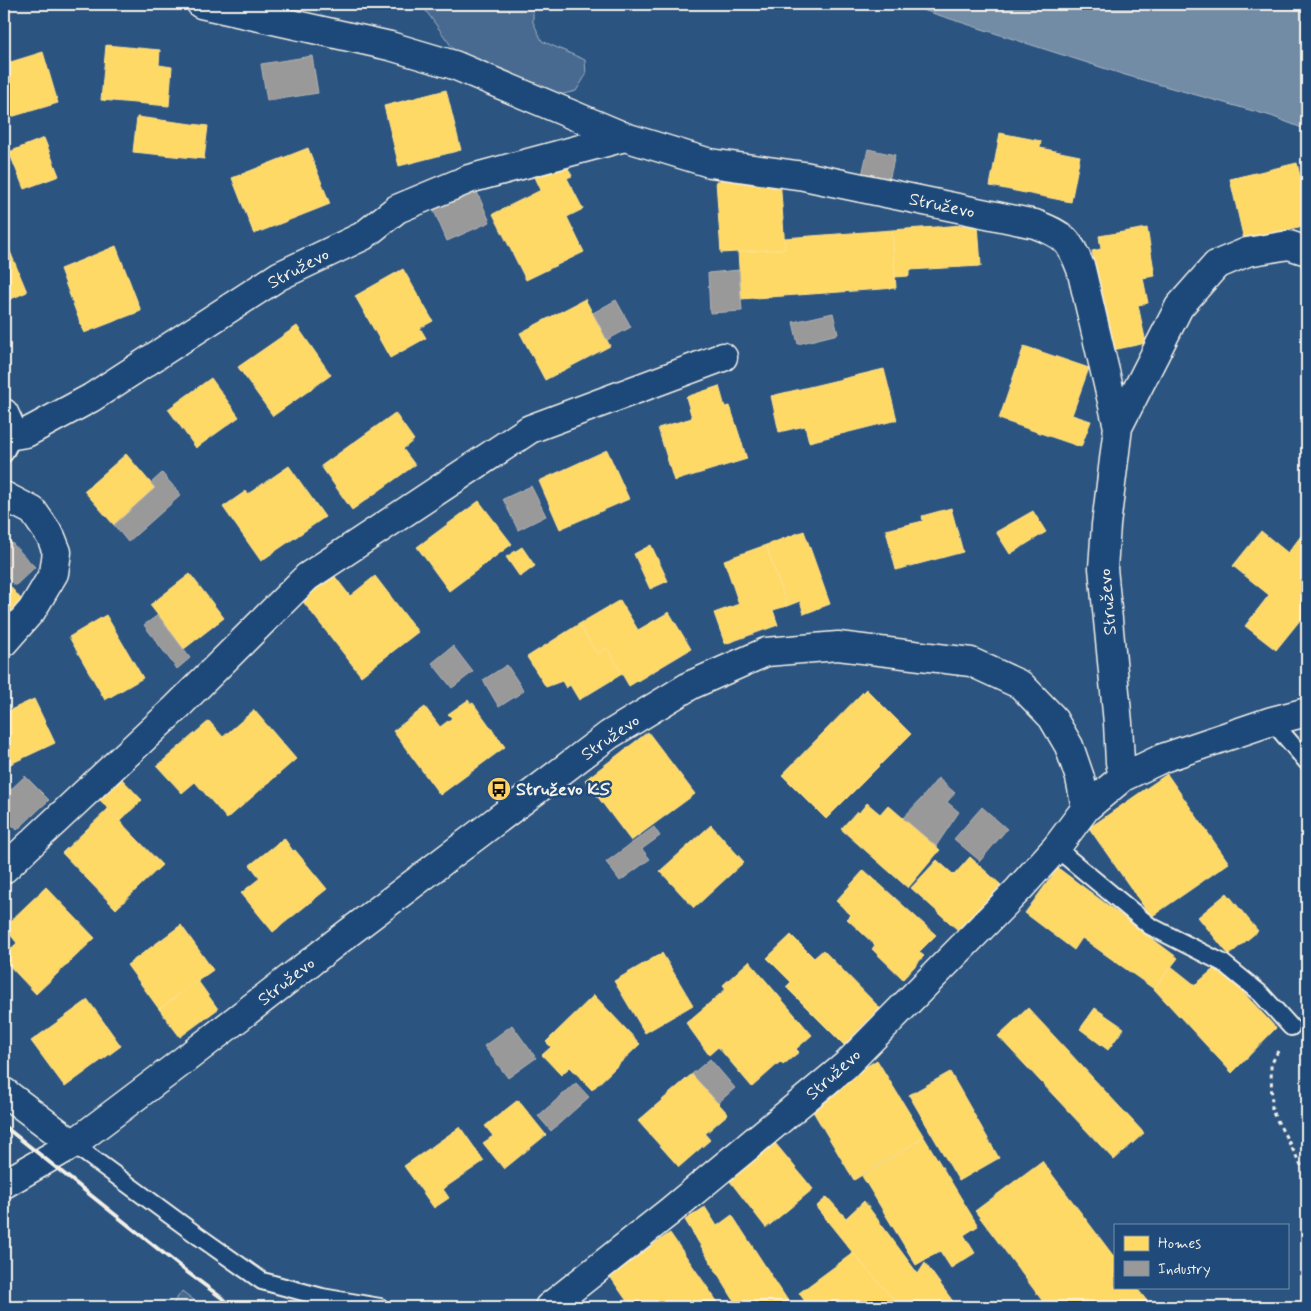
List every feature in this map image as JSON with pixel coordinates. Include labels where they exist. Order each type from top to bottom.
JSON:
[{"type":"street","name":"Struževo","points":[[201,4],[390,46],[454,65],[625,136],[710,163],[804,176],[1035,224],[1053,230],[1066,240],[1074,251],[1081,269],[1118,427]]},
{"type":"street","name":"Struževo","points":[[7,434],[26,433],[91,398],[279,276],[363,236],[397,209],[469,179],[625,136]]},
{"type":"street","name":"Struževo","points":[[1123,777],[1120,762],[1103,568],[1106,525],[1118,427],[1178,307],[1216,265],[1247,252],[1289,245],[1307,251]]},
{"type":"street","points":[[4,869],[176,708],[307,577],[530,429],[723,357]]},
{"type":"street","points":[[4,496],[33,511],[51,537],[57,552],[54,573],[32,610],[4,642]]},
{"type":"street","name":"Struževo","points":[[4,1184],[73,1144],[609,735],[691,685],[766,652],[838,646],[971,662],[1021,685],[1052,717],[1069,746],[1080,778],[1086,808]]},
{"type":"street","name":"Struževo","points":[[549,1307],[669,1212],[845,1066],[1020,889],[1056,848],[1086,808],[1123,777],[1164,758],[1272,721],[1307,712]]},
{"type":"street","points":[[4,1092],[73,1144]]},
{"type":"lane","points":[[1272,721],[1307,762]]},
{"type":"lane","points":[[1056,848],[1150,926],[1223,963],[1261,994],[1291,1027]]},
{"type":"lane","points":[[73,1144],[262,1281],[322,1297],[380,1307]]},
{"type":"path","points":[[1291,1027],[1271,1065],[1272,1111],[1300,1166],[1307,1174]]},
{"type":"shaded area","points":[[421,4],[533,4],[533,22],[542,41],[585,60],[586,75],[576,91],[559,95],[457,54]]},
{"type":"shaded area","points":[[904,4],[1307,4],[1307,130],[1271,116],[1125,75]]},
{"type":"shaded area","points":[[182,1291],[203,1307],[171,1307]]},
{"type":"building: Homes","points":[[106,45],[160,50],[159,65],[172,67],[169,106],[101,100]]},
{"type":"building: Homes","points":[[43,52],[58,103],[4,119],[4,64]]},
{"type":"building: Homes","points":[[446,90],[461,150],[399,166],[384,106]]},
{"type":"building: Homes","points":[[137,117],[208,126],[204,159],[133,152]]},
{"type":"building: Homes","points":[[1000,133],[1041,141],[1040,148],[1080,156],[1071,202],[990,186]]},
{"type":"building: Homes","points":[[44,138],[59,176],[24,189],[9,152]]},
{"type":"building: Homes","points":[[308,148],[330,204],[254,234],[232,178]]},
{"type":"building: Homes","points":[[564,160],[572,176],[567,178],[583,209],[567,217],[584,252],[526,280],[493,214],[541,190],[534,175]]},
{"type":"building: Homes","points":[[1297,163],[1307,206],[1307,225],[1244,240],[1230,179]]},
{"type":"building: Homes","points":[[720,177],[780,177],[785,249],[721,253],[716,181],[720,181]]},
{"type":"building: Homes","points":[[978,224],[981,266],[909,270],[909,276],[895,277],[892,230]]},
{"type":"building: Homes","points":[[1147,228],[1155,276],[1143,278],[1148,303],[1138,305],[1146,343],[1113,350],[1092,251],[1101,249],[1099,236]]},
{"type":"building: Homes","points":[[892,230],[896,288],[741,299],[738,252],[785,249],[784,238]]},
{"type":"building: Homes","points":[[4,237],[27,292],[4,302]]},
{"type":"building: Homes","points":[[116,246],[141,311],[84,333],[60,269]]},
{"type":"building: Homes","points":[[403,269],[433,321],[420,328],[426,338],[390,358],[355,296]]},
{"type":"building: Homes","points":[[585,299],[610,346],[545,380],[520,333]]},
{"type":"building: Homes","points":[[297,326],[331,375],[273,416],[238,367]]},
{"type":"building: Homes","points":[[1024,346],[1089,368],[1072,415],[1091,421],[1081,447],[999,419]]},
{"type":"building: Homes","points":[[884,369],[897,420],[809,442],[805,426],[779,432],[771,396]]},
{"type":"building: Homes","points":[[211,378],[239,417],[196,448],[168,409]]},
{"type":"building: Homes","points":[[719,386],[725,407],[730,406],[747,459],[674,481],[658,428],[692,418],[686,397]]},
{"type":"building: Homes","points":[[395,413],[414,440],[403,449],[415,465],[352,510],[321,466]]},
{"type":"building: Homes","points":[[607,450],[629,499],[560,529],[539,481]]},
{"type":"building: Homes","points":[[126,454],[155,488],[114,525],[84,491]]},
{"type":"building: Homes","points":[[289,466],[325,517],[261,561],[223,507],[246,491],[248,494]]},
{"type":"building: Homes","points":[[479,501],[512,544],[449,591],[417,547]]},
{"type":"building: Homes","points":[[951,508],[963,552],[896,570],[886,530],[923,521],[922,516]]},
{"type":"building: Homes","points":[[1033,511],[1046,532],[1010,554],[996,532]]},
{"type":"building: Homes","points":[[1307,528],[1307,622],[1301,619],[1276,650],[1245,626],[1269,595],[1233,566],[1261,531],[1288,553]]},
{"type":"building: Homes","points":[[804,531],[830,604],[804,614],[800,601],[787,606],[766,545]]},
{"type":"building: Homes","points":[[651,545],[668,581],[650,589],[634,554]]},
{"type":"building: Homes","points":[[766,545],[787,606],[773,610],[778,625],[725,644],[714,613],[739,604],[724,560]]},
{"type":"building: Homes","points":[[522,547],[535,566],[520,577],[506,557]]},
{"type":"building: Homes","points":[[190,574],[224,618],[184,649],[150,605]]},
{"type":"building: Homes","points":[[333,574],[350,596],[375,576],[418,632],[361,676],[301,599]]},
{"type":"building: Homes","points":[[4,579],[25,604],[4,621]]},
{"type":"building: Homes","points":[[620,600],[638,630],[669,612],[691,649],[629,686],[607,648],[597,654],[579,624]]},
{"type":"building: Homes","points":[[106,615],[143,678],[105,700],[69,637]]},
{"type":"building: Homes","points":[[579,624],[597,654],[607,648],[622,674],[579,700],[570,685],[566,688],[562,681],[546,687],[527,657]]},
{"type":"building: Homes","points":[[866,689],[911,734],[826,819],[782,775]]},
{"type":"building: Homes","points":[[34,699],[55,743],[4,767],[4,713]]},
{"type":"building: Homes","points":[[468,700],[471,704],[473,703],[505,747],[440,795],[393,731],[425,707],[440,727],[452,718],[448,714]]},
{"type":"building: Homes","points":[[254,710],[296,759],[227,819],[195,782],[182,793],[157,766],[209,721],[223,737]]},
{"type":"building: Homes","points":[[648,732],[695,794],[631,841],[585,780]]},
{"type":"building: Homes","points":[[1167,774],[1229,863],[1151,917],[1089,828]]},
{"type":"building: Homes","points":[[120,777],[142,800],[120,821],[98,798]]},
{"type":"building: Homes","points":[[867,803],[880,814],[888,805],[940,850],[908,888],[841,829]]},
{"type":"building: Homes","points":[[108,809],[162,865],[116,909],[62,853]]},
{"type":"building: Homes","points":[[711,825],[744,862],[694,908],[660,871]]},
{"type":"building: Homes","points":[[284,838],[327,889],[273,932],[241,893],[260,878],[250,865]]},
{"type":"building: Homes","points":[[970,857],[1001,885],[959,931],[911,888],[937,860],[954,875]]},
{"type":"building: Homes","points":[[1058,868],[1178,958],[1154,989],[1082,938],[1074,950],[1025,913]]},
{"type":"building: Homes","points":[[864,870],[936,935],[919,952],[924,956],[903,979],[872,949],[875,945],[847,919],[851,915],[836,901]]},
{"type":"building: Homes","points":[[46,887],[95,938],[36,994],[4,960],[4,955],[17,943],[4,927]]},
{"type":"building: Homes","points":[[1227,893],[1258,931],[1229,955],[1198,917]]},
{"type":"building: Homes","points":[[181,925],[213,970],[159,1009],[127,965]]},
{"type":"building: Homes","points":[[791,935],[814,958],[823,950],[880,1008],[844,1045],[786,987],[791,982],[767,958]]},
{"type":"building: Homes","points":[[662,953],[693,1005],[645,1033],[614,981]]},
{"type":"building: Homes","points":[[749,961],[812,1035],[796,1049],[799,1052],[783,1065],[780,1062],[752,1087],[718,1047],[709,1055],[686,1023],[726,989],[723,985]]},
{"type":"building: Homes","points":[[1218,965],[1276,1028],[1232,1073],[1154,989],[1171,966],[1195,985]]},
{"type":"building: Homes","points":[[198,981],[218,1009],[180,1037],[159,1009]]},
{"type":"building: Homes","points":[[594,995],[640,1044],[592,1090],[570,1067],[561,1075],[542,1055],[551,1047],[546,1042]]},
{"type":"building: Homes","points":[[88,1000],[121,1046],[65,1087],[31,1041]]},
{"type":"building: Homes","points":[[1028,1008],[1144,1133],[1114,1160],[998,1036]]},
{"type":"building: Homes","points":[[1095,1008],[1124,1028],[1108,1050],[1080,1029]]},
{"type":"building: Homes","points":[[877,1060],[924,1137],[854,1180],[808,1103]]},
{"type":"building: Homes","points":[[950,1072],[999,1158],[959,1181],[909,1095]]},
{"type":"building: Homes","points":[[692,1074],[728,1114],[705,1134],[710,1140],[679,1167],[638,1121]]},
{"type":"building: Homes","points":[[518,1100],[546,1135],[504,1169],[483,1143],[493,1136],[485,1126]]},
{"type":"building: Homes","points":[[460,1127],[484,1161],[443,1189],[449,1198],[434,1208],[404,1166]]},
{"type":"building: Homes","points":[[924,1137],[978,1226],[964,1235],[975,1253],[951,1268],[940,1251],[916,1265],[862,1176]]},
{"type":"building: Homes","points":[[771,1138],[813,1189],[766,1228],[726,1176]]},
{"type":"building: Homes","points":[[1042,1161],[1114,1257],[1114,1288],[1137,1288],[1147,1301],[1139,1307],[1047,1307],[975,1211]]},
{"type":"building: Homes","points":[[827,1197],[846,1218],[864,1201],[918,1274],[925,1263],[957,1307],[900,1307],[816,1207]]},
{"type":"building: Homes","points":[[705,1207],[717,1226],[732,1215],[792,1307],[738,1307],[685,1220]]},
{"type":"building: Homes","points":[[670,1233],[721,1307],[631,1307],[609,1275]]},
{"type":"building: Homes","points":[[853,1253],[900,1307],[809,1307],[799,1293]]},
{"type":"building: Industry","points":[[312,56],[318,93],[267,101],[261,64]]},
{"type":"building: Industry","points":[[868,149],[895,155],[889,181],[862,175]]},
{"type":"building: Industry","points":[[477,192],[490,222],[447,241],[431,204],[455,193],[459,200]]},
{"type":"building: Industry","points":[[739,270],[742,311],[710,313],[708,273]]},
{"type":"building: Industry","points":[[616,300],[631,327],[607,340],[593,313]]},
{"type":"building: Industry","points":[[833,313],[838,334],[798,344],[793,322]]},
{"type":"building: Industry","points":[[162,473],[181,495],[128,542],[114,525],[155,488],[151,483]]},
{"type":"building: Industry","points":[[531,486],[546,516],[518,530],[503,499]]},
{"type":"building: Industry","points":[[8,539],[35,567],[15,586],[4,573],[4,542]]},
{"type":"building: Industry","points":[[158,615],[190,658],[177,669],[144,625]]},
{"type":"building: Industry","points":[[453,646],[473,672],[452,688],[432,663]]},
{"type":"building: Industry","points":[[507,665],[524,691],[499,707],[483,680]]},
{"type":"building: Industry","points":[[25,776],[49,800],[17,830],[4,817],[4,796]]},
{"type":"building: Industry","points":[[938,778],[955,793],[947,802],[959,812],[936,846],[903,818]]},
{"type":"building: Industry","points":[[982,807],[1007,829],[980,861],[954,839]]},
{"type":"building: Industry","points":[[654,827],[660,836],[642,849],[650,859],[620,881],[606,862]]},
{"type":"building: Industry","points":[[512,1025],[536,1058],[508,1078],[484,1046]]},
{"type":"building: Industry","points":[[710,1059],[735,1088],[718,1103],[692,1074]]},
{"type":"building: Industry","points":[[576,1083],[589,1097],[551,1131],[538,1116]]},
{"type":"railway","points":[[4,1126],[187,1272],[234,1307]]},
{"type":"place","name":"Struževo KS","points":[[499,789]]}]
